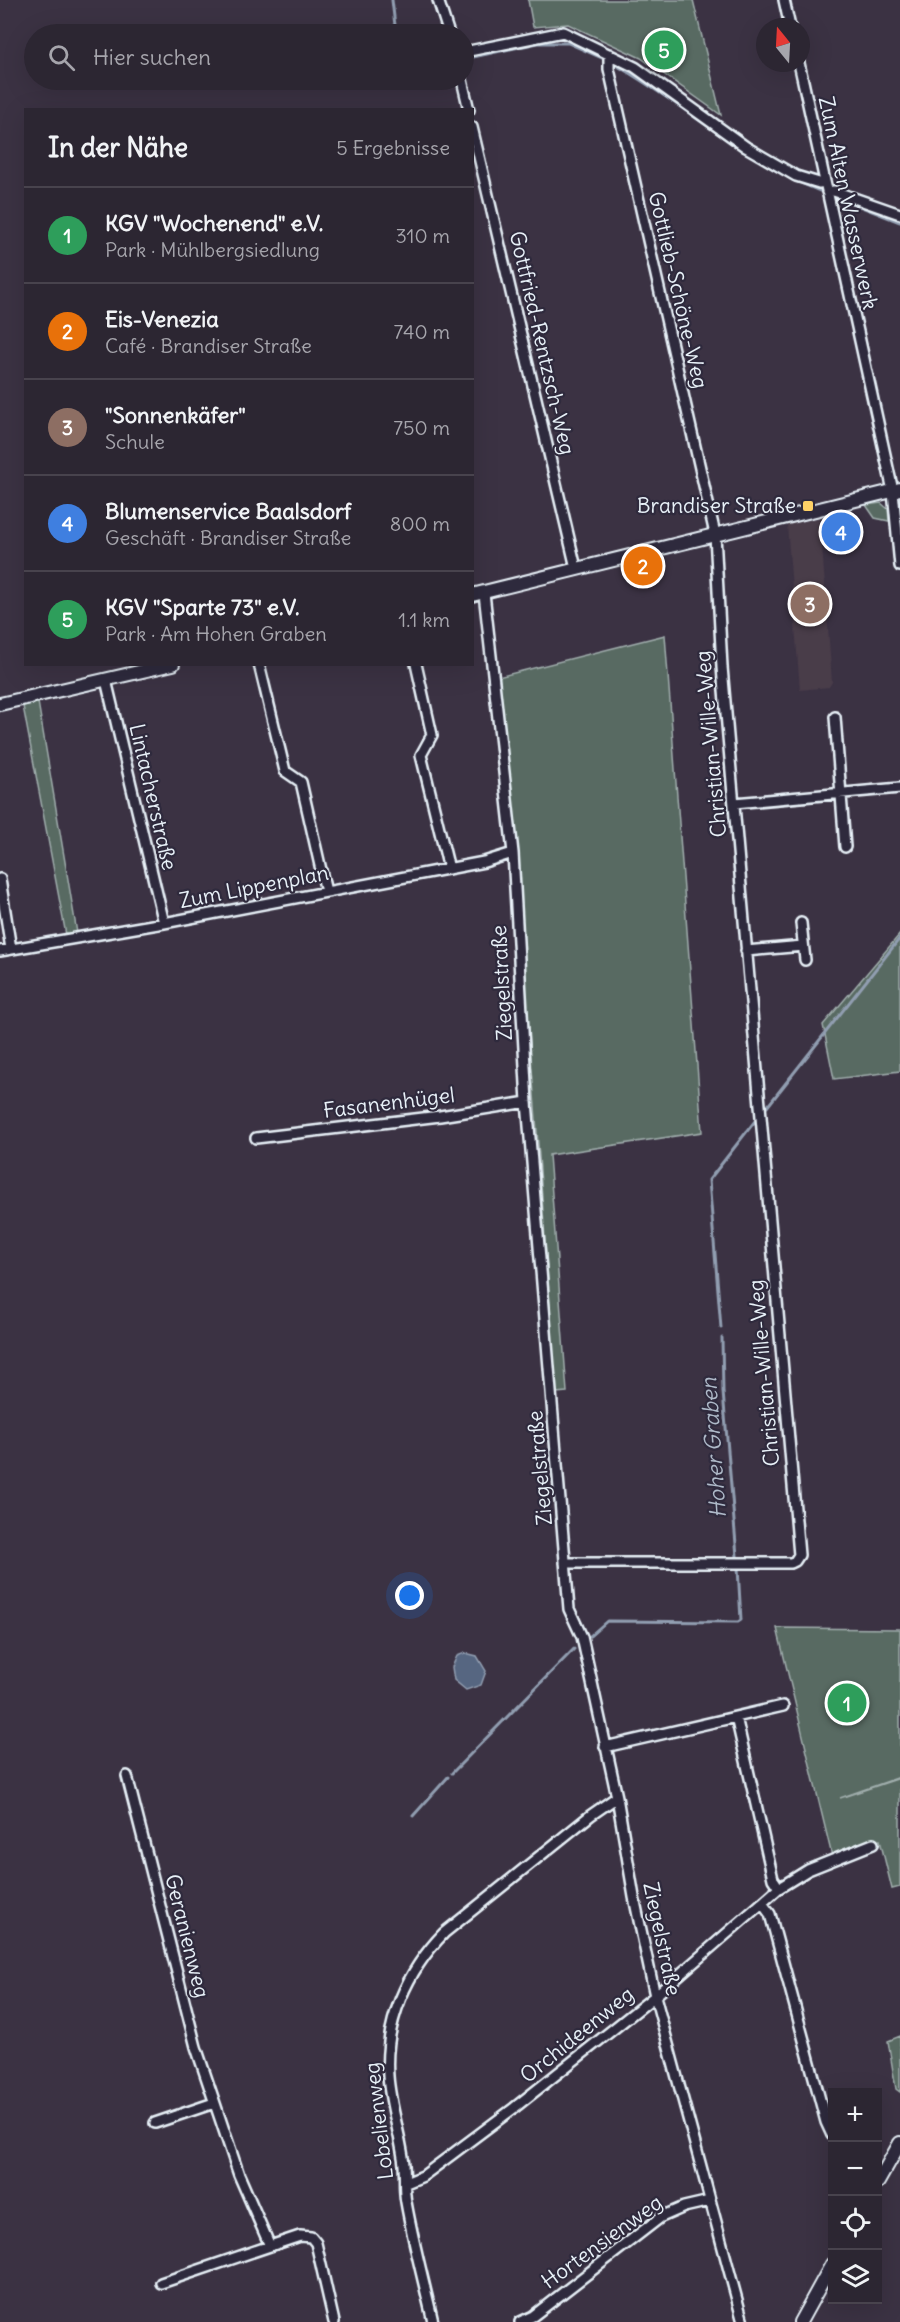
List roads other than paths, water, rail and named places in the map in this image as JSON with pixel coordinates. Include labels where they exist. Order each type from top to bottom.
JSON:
[{"type":"street","points":[[438,0],[446,24]]},
{"type":"street","points":[[784,0],[788,18]]},
{"type":"street","points":[[474,50],[563,32],[635,68],[703,117],[796,176],[819,183],[825,182]]},
{"type":"street","name":"Gottlieb-Schöne-Weg","points":[[609,54],[611,81],[715,534]]},
{"type":"street","name":"Zum Alten Wasserwerk","points":[[801,72],[896,490],[900,566]]},
{"type":"street","points":[[464,90],[469,108]]},
{"type":"street","name":"Gottfried-Rentzsch-Weg","points":[[474,134],[576,568]]},
{"type":"street","points":[[827,192],[834,191],[900,214]]},
{"type":"street","points":[[478,594],[896,490]]},
{"type":"street","name":"Christian-Wille-Weg","points":[[565,1563],[791,1563],[799,1555],[722,667],[715,534]]},
{"type":"street","name":"Ziegelstraße","points":[[478,594],[513,852],[527,1102],[569,1609],[582,1637],[617,1797],[634,1897],[655,1996],[743,2322]]},
{"type":"street","points":[[0,704],[165,666]]},
{"type":"street","points":[[259,666],[285,771],[301,782],[326,892]]},
{"type":"street","points":[[416,666],[432,735],[421,755],[448,869]]},
{"type":"street","name":"Lintacherstraße","points":[[106,680],[164,922]]},
{"type":"street","points":[[835,717],[845,847]]},
{"type":"street","points":[[734,803],[900,789]]},
{"type":"street","name":"Zum Lippenplan","points":[[0,951],[448,869],[484,862],[513,852]]},
{"type":"street","points":[[0,879],[11,949]]},
{"type":"street","points":[[801,923],[805,960]]},
{"type":"street","points":[[746,951],[803,946]]},
{"type":"street","name":"Fasanenhügel","points":[[256,1138],[440,1116],[527,1102]]},
{"type":"street","points":[[605,1747],[783,1706]]},
{"type":"street","points":[[735,1717],[773,1879],[779,1888],[808,1870],[873,1844]]},
{"type":"street","name":"Geranienweg","points":[[128,1776],[150,1857],[180,1988],[214,2103],[239,2175],[270,2246]]},
{"type":"street","name":"Lobelienweg","points":[[433,2322],[405,2200],[403,2153],[390,2092],[388,2062],[396,2009],[412,1972],[429,1948],[444,1933],[591,1815],[617,1797]]},
{"type":"street","name":"Orchideenweg","points":[[406,2183],[423,2176],[514,2108],[655,1996],[779,1888]]},
{"type":"street","points":[[762,1903],[770,1914],[828,2126]]},
{"type":"street","points":[[155,2123],[214,2103]]},
{"type":"street","points":[[882,2172],[900,2143]]},
{"type":"street","name":"Hortensienweg","points":[[520,2322],[533,2316],[661,2217],[684,2207],[710,2201]]},
{"type":"street","points":[[161,2283],[300,2236],[311,2237],[316,2243],[334,2322]]},
{"type":"street","points":[[800,2322],[828,2271]]},
{"type":"water","points":[[465,1653],[477,1656],[486,1671],[481,1685],[466,1690],[454,1680],[452,1667],[457,1656]]},
{"type":"waterway","name":"Hoher Graben","points":[[392,0],[395,24]]},
{"type":"waterway","name":"Hoher Graben","points":[[474,57],[538,43],[568,43],[604,59]]},
{"type":"waterway","name":"Hoher Graben","points":[[614,64],[740,148],[792,179],[820,191]]},
{"type":"waterway","name":"Hoher Graben","points":[[834,196],[900,222]]},
{"type":"waterway","name":"Hoher Graben","points":[[767,1107],[900,938]]},
{"type":"waterway","name":"Hoher Graben","points":[[721,1328],[709,1180],[755,1121]]},
{"type":"waterway","name":"Hoher Graben","points":[[722,1338],[723,1392],[737,1556]]},
{"type":"waterway","name":"Hoher Graben","points":[[590,1636],[607,1621],[738,1622],[741,1620],[738,1568]]},
{"type":"waterway","name":"Hoher Graben","points":[[452,1773],[574,1649]]},
{"type":"waterway","name":"Hoher Graben","points":[[413,1816],[448,1777]]},
{"type":"place","name":"KGV \"Sparte 73\" e.V.","points":[[664,50]]},
{"type":"place","name":"Brandiser Straße","points":[[808,506]]},
{"type":"place","name":"Blumenservice Baalsdorf","points":[[841,532]]},
{"type":"place","name":"Eis-Venezia","points":[[643,566]]},
{"type":"place","name":"\"Sonnenkäfer\"","points":[[810,604]]},
{"type":"place","name":"KGV \"Wochenend\" e.V.","points":[[847,1703]]}]
